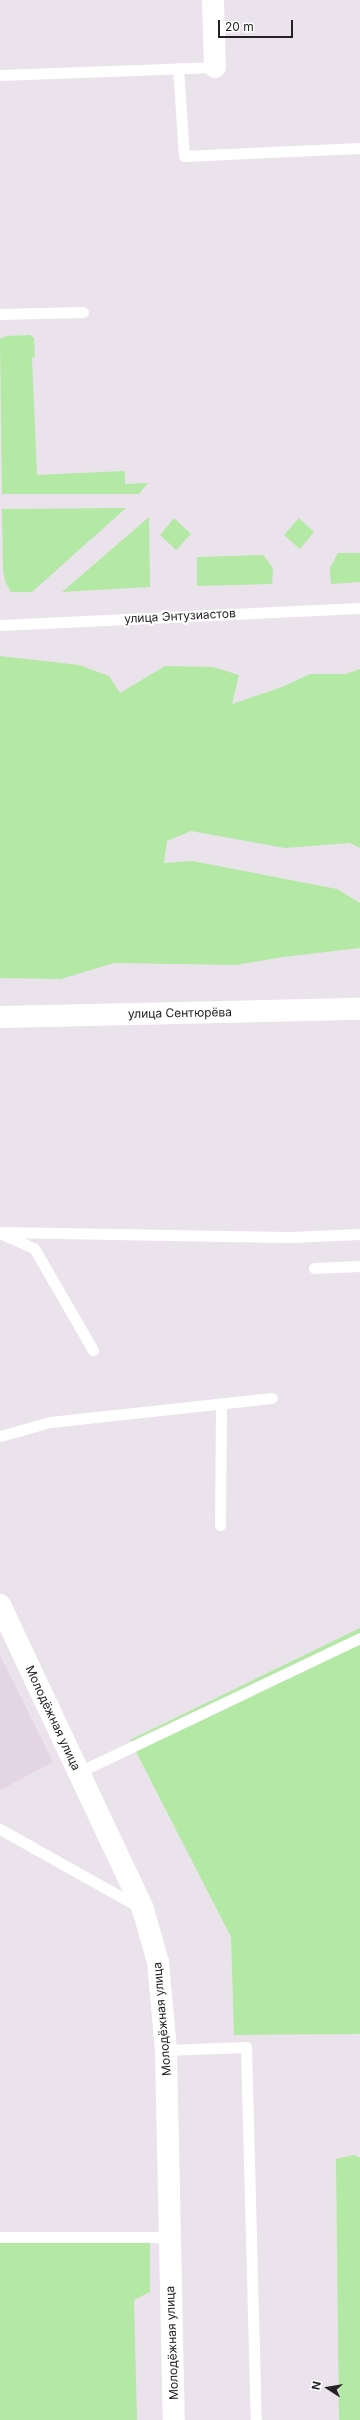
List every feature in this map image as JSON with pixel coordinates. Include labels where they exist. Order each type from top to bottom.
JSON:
[{"type":"street","points":[[213,0],[215,67]]},
{"type":"street","name":"улица Сентюрёва","points":[[0,1017],[360,1009]]},
{"type":"street","name":"Молодёжная улица","points":[[0,1604],[143,1909],[158,1962],[166,2050],[174,2420]]},
{"type":"lane","points":[[0,74],[215,67]]},
{"type":"lane","points":[[178,68],[184,156],[360,148]]},
{"type":"lane","points":[[0,314],[83,312]]},
{"type":"lane","name":"улица Энтузиастов","points":[[0,625],[360,608]]},
{"type":"lane","points":[[0,1232],[291,1237],[360,1234]]},
{"type":"lane","points":[[0,1232],[34,1248],[93,1350]]},
{"type":"lane","points":[[314,1268],[360,1266]]},
{"type":"lane","points":[[0,1436],[50,1422],[272,1398]]},
{"type":"lane","points":[[220,1525],[221,1404]]},
{"type":"lane","points":[[78,1772],[360,1638]]},
{"type":"lane","points":[[0,1829],[143,1909]]},
{"type":"lane","points":[[166,2050],[246,2047],[256,2420]]},
{"type":"lane","points":[[0,2237],[170,2237]]},
{"type":"shaded area","points":[[0,1655],[53,1762],[0,1790]]},
{"type":"green space","points":[[30,335],[34,338],[35,357],[32,358],[37,475],[125,471],[125,484],[148,483],[139,494],[2,494],[0,339],[6,336]]},
{"type":"green space","points":[[126,508],[32,592],[11,592],[5,581],[3,570],[2,509]]},
{"type":"green space","points":[[149,517],[150,587],[62,592]]},
{"type":"green space","points":[[174,518],[191,534],[176,550],[160,535]]},
{"type":"green space","points":[[299,518],[314,532],[300,549],[284,535]]},
{"type":"green space","points":[[338,553],[360,553],[360,582],[331,584],[330,568]]},
{"type":"green space","points":[[263,555],[273,568],[272,584],[197,586],[197,557]]},
{"type":"green space","points":[[0,656],[79,665],[109,676],[120,693],[165,666],[213,667],[239,675],[232,704],[282,687],[310,674],[346,674],[360,669],[360,848],[350,843],[285,848],[191,831],[167,841],[164,863],[192,861],[337,889],[360,903],[360,948],[283,957],[236,965],[114,963],[61,979],[0,978]]},
{"type":"green space","points":[[360,1628],[360,2034],[234,2035],[231,1937],[130,1740]]},
{"type":"green space","points":[[354,2155],[360,2158],[360,2420],[339,2420],[336,2159]]},
{"type":"green space","points":[[0,2237],[150,2240],[150,2292],[134,2300],[137,2420],[0,2420]]}]
